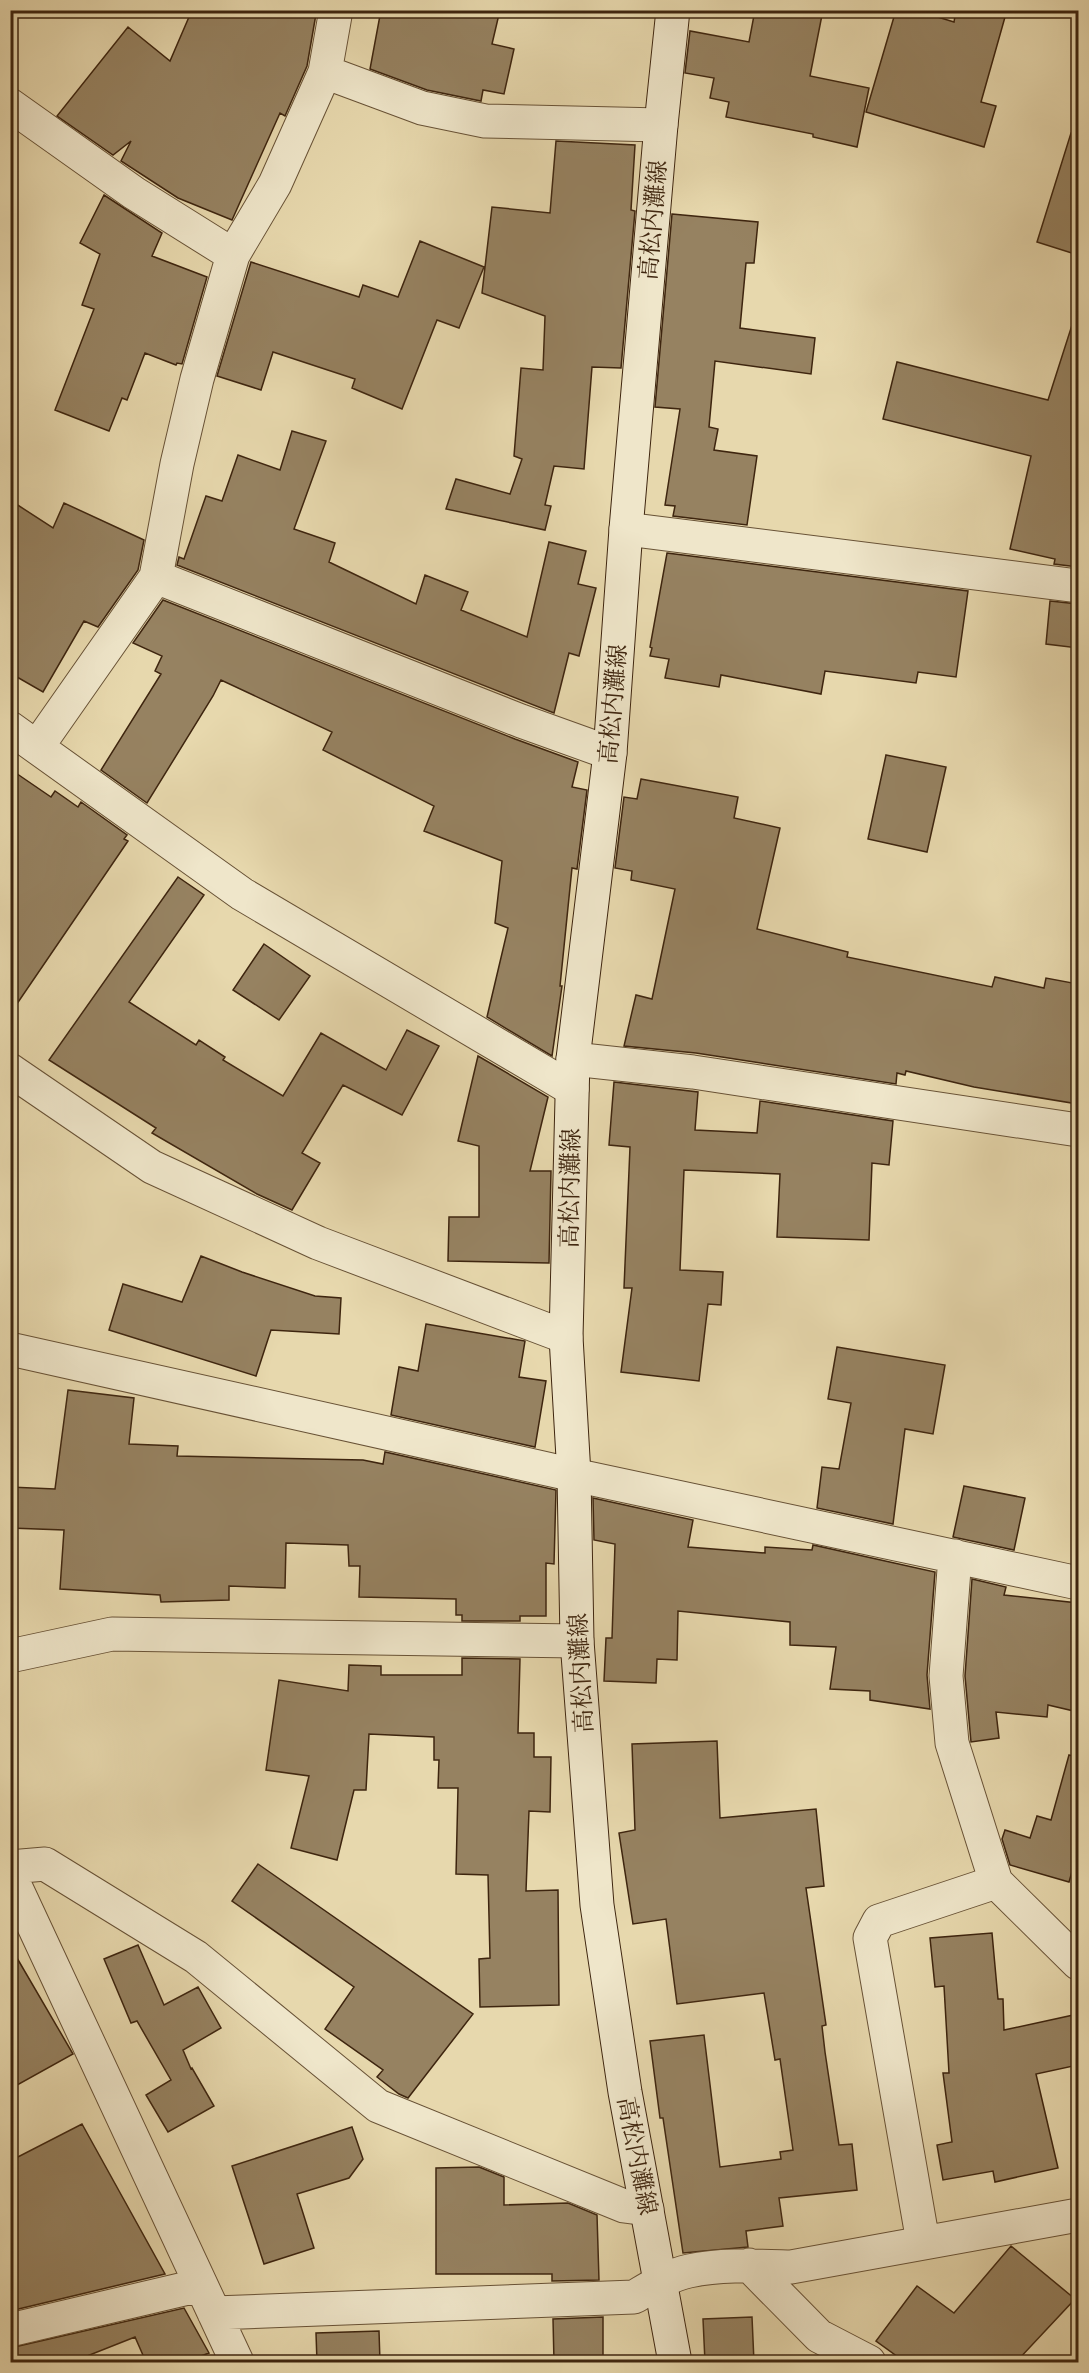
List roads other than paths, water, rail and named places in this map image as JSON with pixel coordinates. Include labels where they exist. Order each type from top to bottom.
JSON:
[{"type":"street","points":[[37,747],[156,577],[196,379],[233,255],[275,184],[325,72],[336,10]]},
{"type":"street","name":"高松内灘線","points":[[674,10],[661,125],[609,753],[573,1074],[566,1336],[574,1476],[577,1641],[597,1905],[625,2092],[675,2362]]},
{"type":"street","points":[[325,72],[422,108],[485,120],[661,125]]},
{"type":"street","points":[[10,105],[134,193],[233,255]]},
{"type":"street","points":[[626,529],[1078,586]]},
{"type":"street","points":[[156,577],[521,721],[609,753]]},
{"type":"street","points":[[10,728],[242,894],[573,1074],[693,1072],[1078,1130]]},
{"type":"street","points":[[10,1070],[153,1167],[318,1243],[566,1336]]},
{"type":"street","points":[[10,1349],[574,1476],[1078,1583]]},
{"type":"street","points":[[955,1556],[946,1676],[952,1743],[996,1882],[1078,1963]]},
{"type":"street","points":[[10,1656],[112,1635],[577,1641]]},
{"type":"street","points":[[10,1867],[45,1864],[196,1957],[378,2106],[624,2206],[647,2209]]},
{"type":"street","points":[[10,1875],[237,2362]]},
{"type":"street","points":[[923,2242],[870,1938],[879,1921],[996,1882]]},
{"type":"street","points":[[10,2330],[208,2299],[634,2297],[661,2282],[688,2271],[749,2265],[791,2267],[1078,2215]]},
{"type":"street","points":[[749,2265],[819,2336],[869,2362]]},
{"type":"street","points":[[791,2267],[819,2336]]}]
